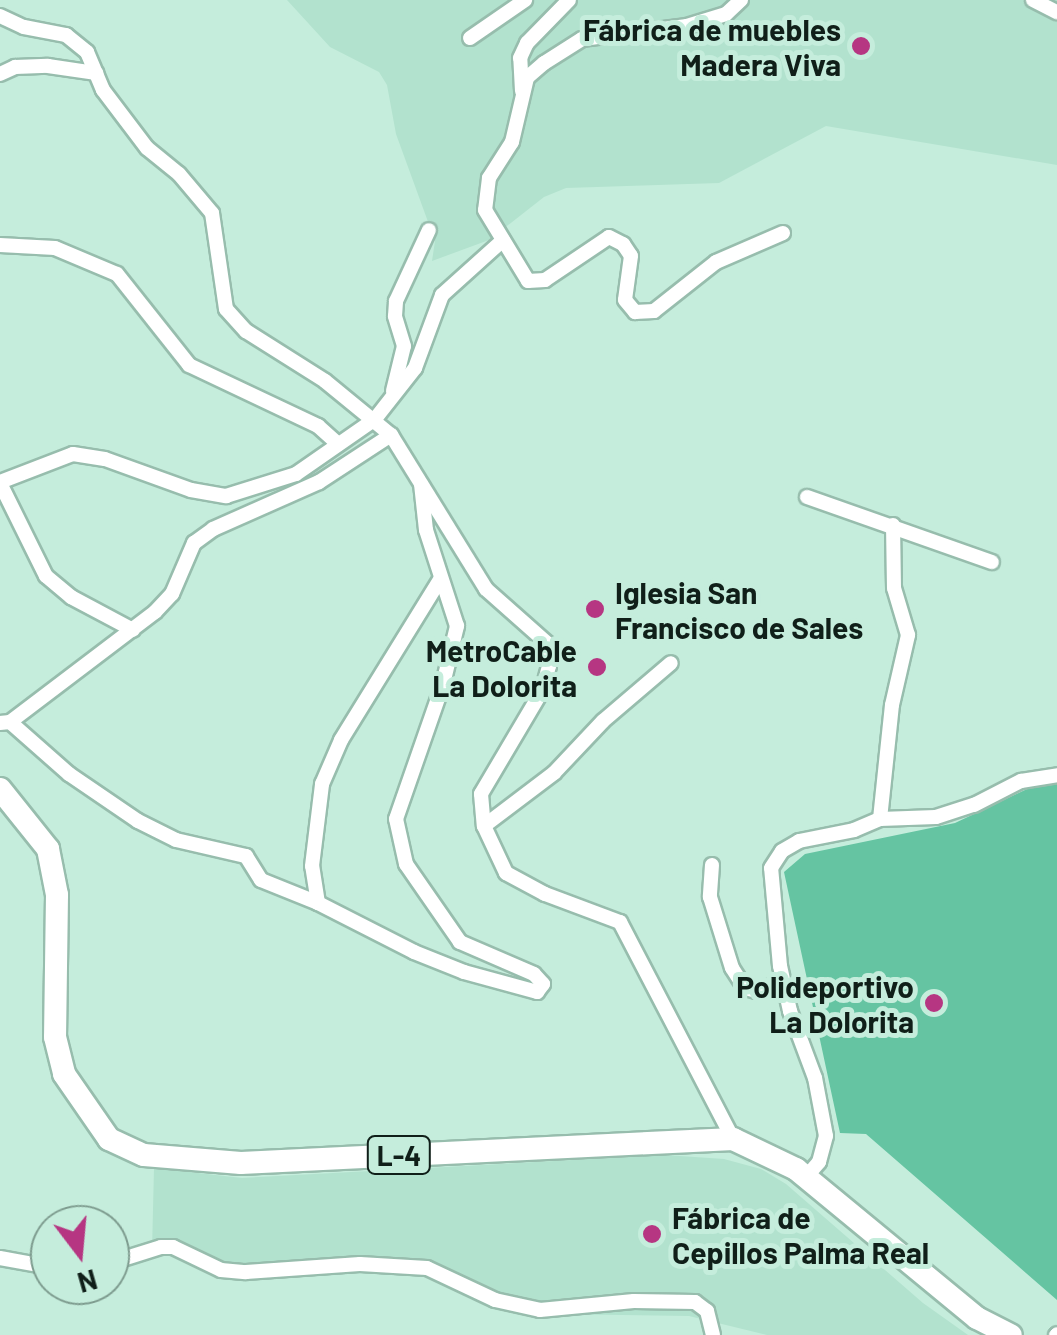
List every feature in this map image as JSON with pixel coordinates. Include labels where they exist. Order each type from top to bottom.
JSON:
[{"type":"main road","name":"L-4","points":[[0,789],[48,850],[57,895],[55,1037],[64,1074],[109,1140],[144,1155],[241,1163],[733,1139]]},
{"type":"main road","points":[[733,1139],[806,1177],[977,1318],[1011,1335]]},
{"type":"street","points":[[470,38],[525,0]]},
{"type":"street","points":[[523,96],[520,58],[527,43],[569,0]]},
{"type":"street","points":[[741,0],[726,14],[686,26],[582,39],[527,78],[512,142],[489,178],[485,210],[528,281],[545,280],[609,237],[624,244],[630,256],[625,300],[634,312],[654,311],[716,262],[783,234]]},
{"type":"street","points":[[1033,0],[1057,12]]},
{"type":"street","points":[[0,16],[24,27],[66,35],[87,52],[103,90],[147,148],[179,174],[212,213],[226,309],[246,330],[326,381],[391,434],[486,589],[547,643],[549,666],[543,690],[482,794],[484,826],[506,873],[545,894],[620,922],[733,1139]]},
{"type":"street","points":[[0,74],[15,67],[48,66],[96,73]]},
{"type":"street","points":[[392,396],[404,346],[395,316],[396,301],[429,230]]},
{"type":"street","points":[[134,630],[71,598],[46,576],[0,482],[74,454],[105,458],[192,490],[226,496],[296,474],[375,420],[415,368],[442,295],[503,240]]},
{"type":"street","points":[[0,245],[56,248],[117,274],[188,365],[318,426],[338,444]]},
{"type":"street","points":[[391,434],[319,482],[213,528],[194,543],[172,594],[134,630],[5,723],[138,822],[176,840],[246,856],[261,880],[464,972],[537,992],[543,984],[534,974],[460,942],[406,864],[396,819],[442,684],[457,626],[426,530],[421,479]]},
{"type":"street","points":[[807,497],[992,562]]},
{"type":"street","points":[[880,819],[892,705],[908,635],[894,588],[892,524]]},
{"type":"street","points":[[318,903],[312,866],[322,784],[341,740],[440,580]]},
{"type":"street","points":[[484,826],[554,773],[603,721],[671,662]]},
{"type":"street","points":[[806,1177],[819,1162],[826,1136],[815,1078],[784,982],[771,868],[782,851],[799,841],[854,830],[880,819],[936,817],[974,805],[1020,780],[1057,775]]},
{"type":"street","points":[[712,865],[710,897],[732,968],[745,988],[756,991],[784,982]]},
{"type":"street","points":[[130,1257],[173,1247],[221,1270],[246,1272],[360,1264],[427,1268],[496,1300],[540,1310],[634,1301],[694,1302],[707,1312],[713,1335]]},
{"type":"street","points":[[0,1258],[30,1263]]},
{"type":"shaded area","points":[[287,0],[1057,0],[1057,165],[826,126],[719,183],[566,188],[544,197],[489,240],[432,261],[435,241],[396,134],[387,85],[379,72],[330,47]]},
{"type":"shaded area","points":[[665,1155],[724,1159],[761,1169],[786,1184],[923,1303],[968,1335],[767,1335],[689,1316],[555,1314],[527,1309],[430,1269],[234,1272],[193,1255],[152,1251],[154,1168],[242,1178]]},
{"type":"green space","name":"Polideportivo La Dolorita","points":[[1057,775],[1057,1300],[866,1134],[840,1133],[784,872],[805,854],[955,823]]},
{"type":"place","name":"Fábrica de muebles Madera Viva","points":[[861,46]]},
{"type":"place","name":"Iglesia San Francisco de Sales","points":[[595,609]]},
{"type":"place","name":"MetroCable La Dolorita","points":[[597,667]]},
{"type":"place","name":"Polideportivo La Dolorita","points":[[934,1003]]},
{"type":"place","name":"Fábrica de Cepillos Palma Real","points":[[652,1234]]}]
